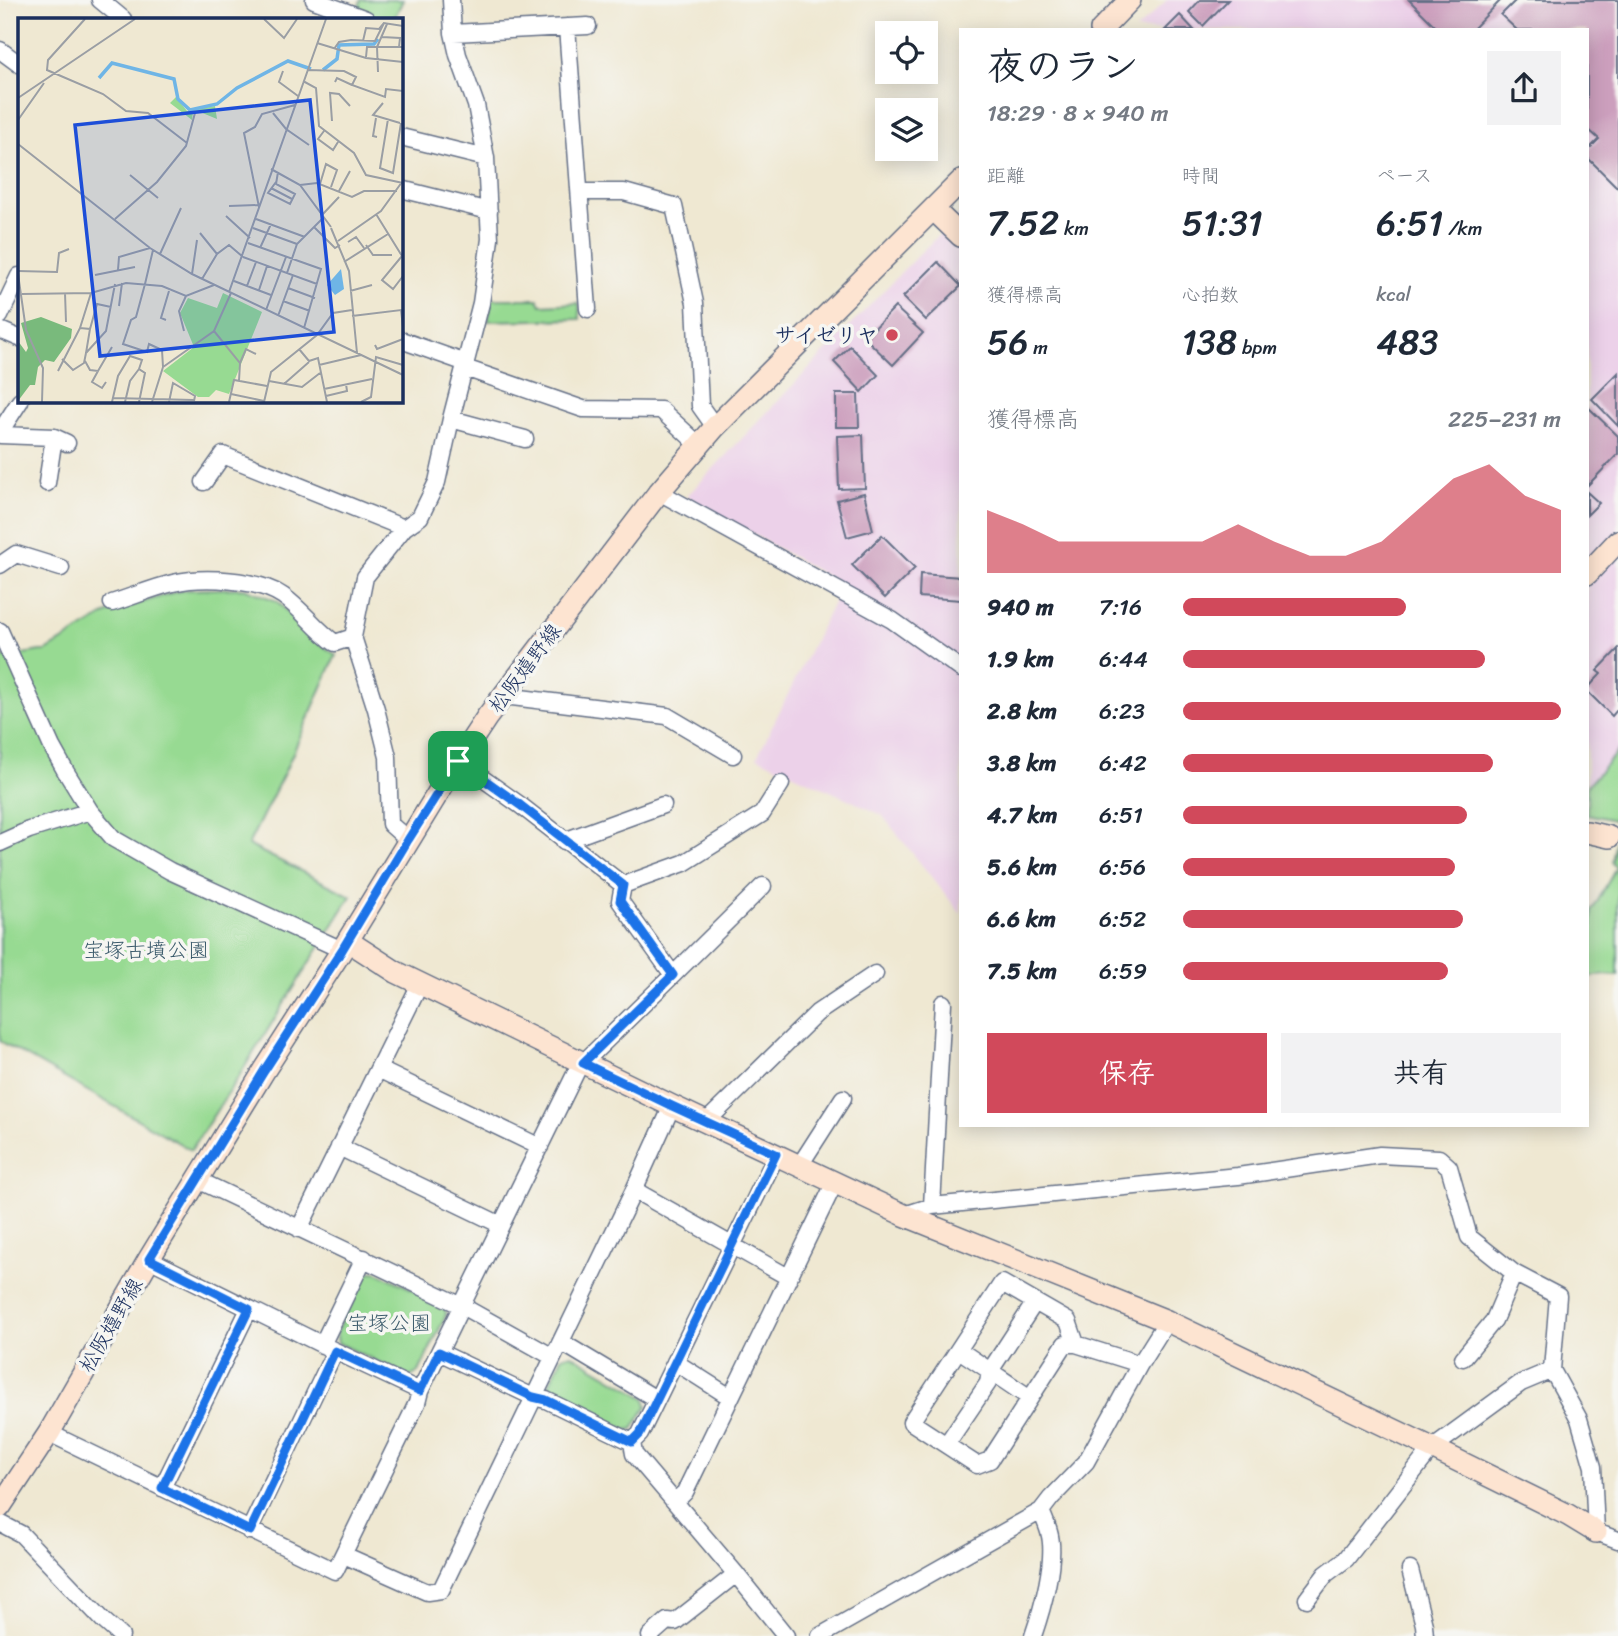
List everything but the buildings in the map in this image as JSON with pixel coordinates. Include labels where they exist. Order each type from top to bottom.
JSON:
[{"type":"main road","points":[[1103,28],[1130,0]]},
{"type":"main road","name":"松阪嬉野線","points":[[0,1507],[49,1433],[149,1259],[264,1071],[345,946],[458,761],[504,696],[659,492],[715,427],[959,183]]},
{"type":"main road","points":[[933,209],[959,234]]},
{"type":"main road","points":[[1589,572],[1618,541]]},
{"type":"main road","points":[[1589,832],[1609,837]]},
{"type":"main road","points":[[345,946],[672,1106],[904,1215],[1167,1321],[1432,1448],[1596,1532]]},
{"type":"street","points":[[100,0],[122,18]]},
{"type":"street","points":[[314,0],[363,18]]},
{"type":"street","points":[[408,840],[390,824],[388,757],[353,637],[365,577],[404,528],[420,517],[437,482],[481,303],[490,239],[486,158],[476,105],[453,33],[451,0]]},
{"type":"street","points":[[453,33],[588,26]]},
{"type":"street","points":[[567,27],[588,309]]},
{"type":"street","points":[[0,50],[18,62]]},
{"type":"street","points":[[402,137],[486,158]]},
{"type":"street","points":[[402,189],[489,211]]},
{"type":"street","points":[[580,192],[624,192],[674,206],[695,303],[700,406],[715,427]]},
{"type":"street","points":[[0,316],[18,278]]},
{"type":"street","points":[[0,330],[18,338]]},
{"type":"street","points":[[402,340],[583,409],[661,410],[699,446]]},
{"type":"street","points":[[19,402],[0,433],[60,440],[47,483]]},
{"type":"street","points":[[451,419],[525,439]]},
{"type":"street","points":[[204,482],[223,455],[404,528]]},
{"type":"street","points":[[659,492],[892,620],[959,668]]},
{"type":"street","points":[[0,565],[16,554],[61,568]]},
{"type":"street","points":[[112,604],[174,583],[253,583],[274,591],[289,601],[323,635],[335,643],[353,637]]},
{"type":"street","points":[[0,631],[52,747],[90,811],[114,839],[170,871],[345,946]]},
{"type":"street","points":[[504,696],[667,716],[733,755]]},
{"type":"street","points":[[458,761],[623,885]]},
{"type":"street","points":[[623,885],[684,863],[762,814],[781,784]]},
{"type":"street","points":[[564,841],[663,805]]},
{"type":"street","points":[[0,844],[29,830],[90,811]]},
{"type":"street","points":[[623,885],[620,901],[673,975]]},
{"type":"street","points":[[49,1433],[335,1571],[417,1403],[420,1391],[582,1062],[763,886]]},
{"type":"street","points":[[706,1122],[817,1013],[875,974]]},
{"type":"street","points":[[299,1229],[420,984]]},
{"type":"street","points":[[932,1206],[943,1003]]},
{"type":"street","points":[[378,1069],[540,1147]]},
{"type":"street","points":[[800,1165],[843,1098]]},
{"type":"street","points":[[344,1555],[427,1592],[441,1590],[672,1106]]},
{"type":"street","points":[[339,1147],[501,1225]]},
{"type":"street","points":[[632,1442],[640,1434],[776,1154]]},
{"type":"street","points":[[904,1215],[932,1206],[1238,1177],[1380,1155],[1439,1158],[1450,1167],[1469,1237],[1514,1273],[1558,1296],[1552,1370],[1579,1419],[1593,1466],[1596,1532],[1618,1540]]},
{"type":"street","points":[[198,1180],[557,1349],[656,1399]]},
{"type":"street","points":[[675,1502],[685,1492],[835,1182]]},
{"type":"street","points":[[634,1190],[788,1277]]},
{"type":"street","points":[[250,1531],[364,1258]]},
{"type":"street","points":[[149,1259],[420,1391]]},
{"type":"street","points":[[1462,1358],[1494,1320],[1514,1273]]},
{"type":"street","points":[[1076,1344],[1068,1321],[1002,1283],[911,1422],[977,1465],[990,1460],[1065,1344],[1076,1344],[1140,1364]]},
{"type":"street","points":[[946,1445],[988,1383],[990,1371],[1035,1302]]},
{"type":"street","points":[[162,1488],[249,1309]]},
{"type":"street","points":[[820,1636],[1041,1511],[1086,1462],[1167,1321]]},
{"type":"street","points":[[959,1350],[1030,1398]]},
{"type":"street","points":[[439,1352],[632,1442]]},
{"type":"street","points":[[675,1362],[730,1397]]},
{"type":"street","points":[[1307,1599],[1326,1574],[1346,1559],[1432,1448],[1521,1383],[1552,1370]]},
{"type":"street","points":[[632,1442],[634,1454],[786,1636]]},
{"type":"street","points":[[1033,1636],[1050,1573],[1050,1533],[1041,1511]]},
{"type":"street","points":[[0,1523],[21,1534],[121,1636]]},
{"type":"street","points":[[1410,1570],[1425,1636]]},
{"type":"street","points":[[650,1636],[667,1620],[676,1622],[736,1574]]},
{"type":"shaded area","points":[[1167,0],[1618,0],[1618,821],[1589,814],[1589,28],[1138,28]]},
{"type":"shaded area","points":[[959,216],[959,911],[882,815],[757,757],[842,585],[687,496],[918,255]]},
{"type":"green space","points":[[361,0],[403,0],[394,18],[375,18],[358,9]]},
{"type":"green space","points":[[492,299],[538,299],[541,305],[579,303],[580,319],[488,321]]},
{"type":"green space","name":"宝塚古墳公園","points":[[244,588],[277,601],[315,640],[336,655],[286,769],[248,845],[351,896],[191,1150],[0,1041],[0,658],[46,651],[108,613],[172,593]]},
{"type":"green space","points":[[1618,751],[1618,821],[1589,814],[1589,784]]},
{"type":"green space","points":[[1618,828],[1618,976],[1589,977],[1592,911],[1616,868],[1612,862]]},
{"type":"green space","name":"宝塚公園","points":[[365,1272],[377,1272],[445,1305],[446,1315],[419,1372],[410,1377],[338,1343],[336,1332]]},
{"type":"green space","points":[[571,1354],[645,1398],[647,1406],[633,1429],[625,1430],[554,1395],[548,1387],[562,1357]]},
{"type":"place","name":"サイゼリヤ","points":[[892,335]]},
{"type":"route","points":[[458,761],[623,885],[620,901],[673,975],[583,1063],[776,1154],[640,1434],[632,1442],[439,1352],[420,1391],[335,1351],[250,1531],[162,1488],[249,1309],[149,1259],[458,761]]}]
